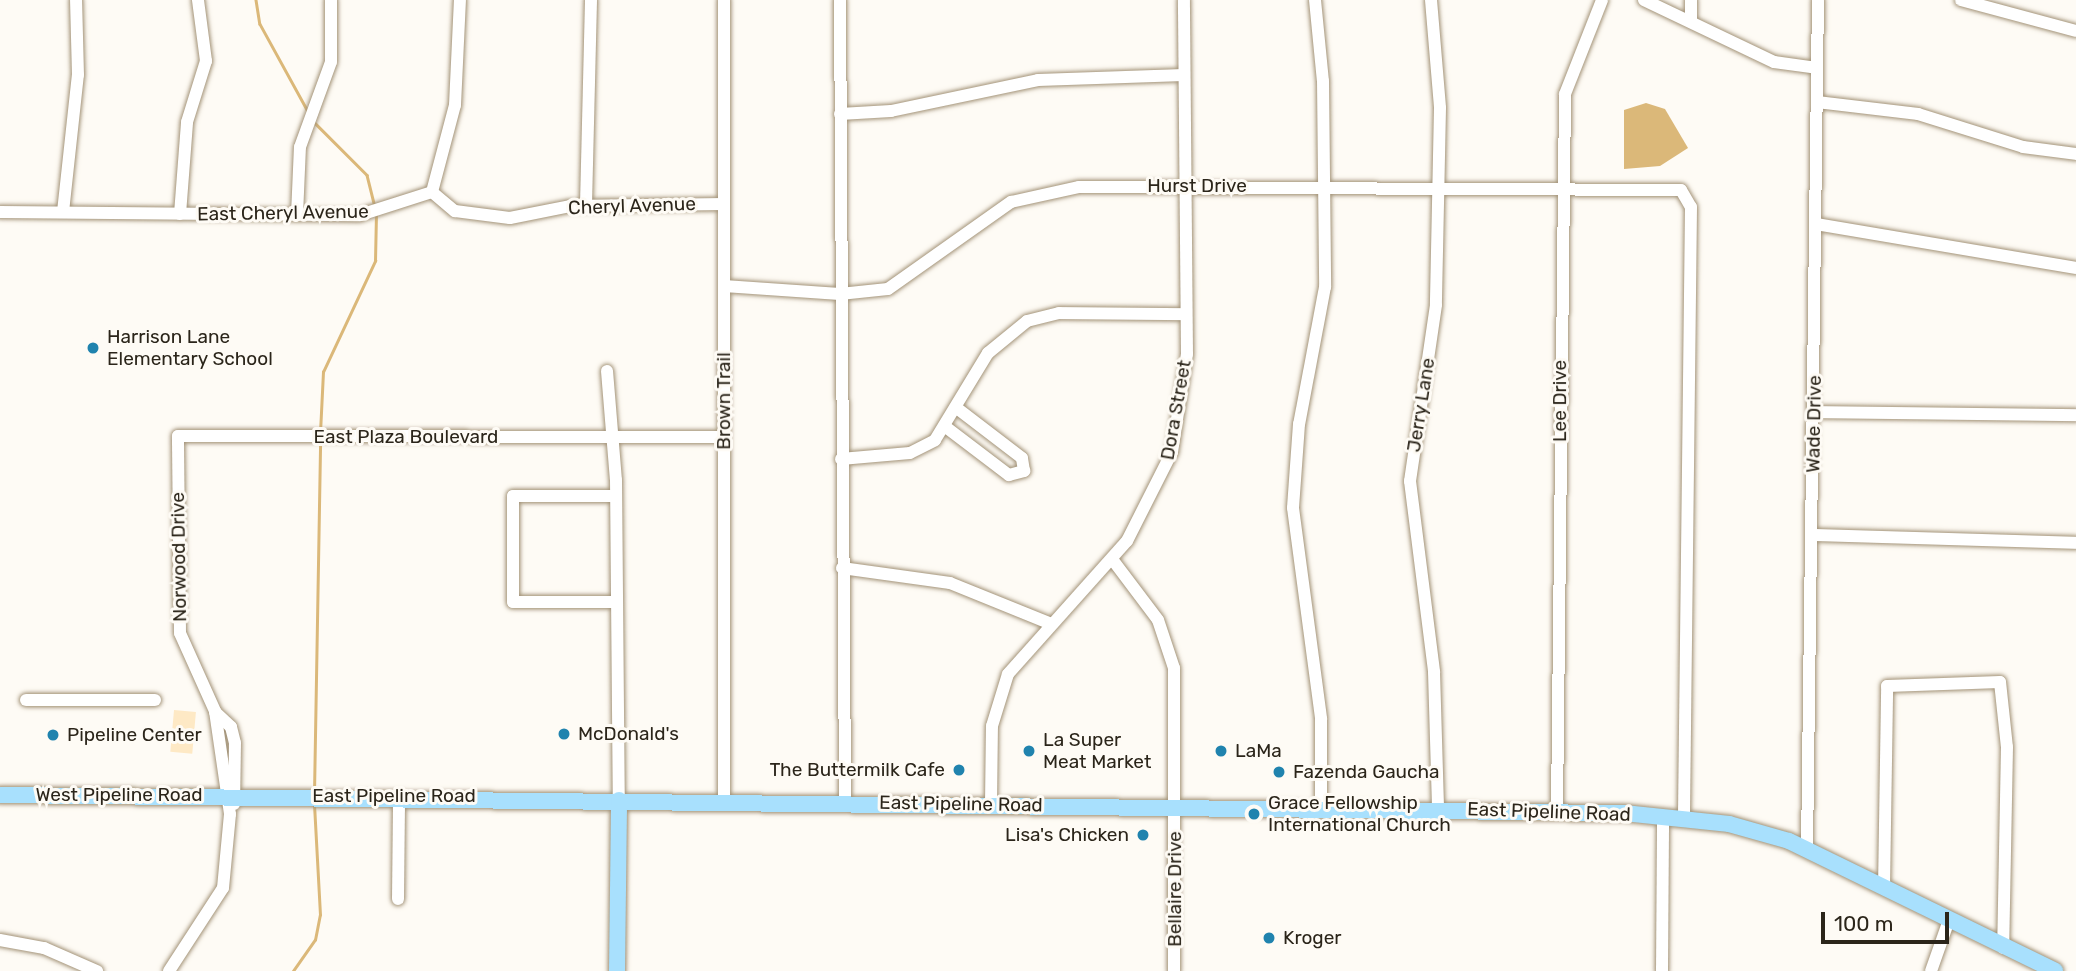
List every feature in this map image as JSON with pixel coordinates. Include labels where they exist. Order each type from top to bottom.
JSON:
[{"type":"main road","name":"West Pipeline Road","points":[[0,795],[231,796]]},
{"type":"main road","name":"East Pipeline Road","points":[[231,796],[1557,810],[1684,819]]},
{"type":"main road","points":[[617,971],[619,800]]},
{"type":"main road","points":[[1684,819],[1760,831],[1807,849],[2003,948],[2055,971]]},
{"type":"street","points":[[63,212],[78,75],[76,0]]},
{"type":"street","points":[[180,214],[187,122],[206,61],[198,0]]},
{"type":"street","points":[[297,215],[306,125],[331,62],[331,0]]},
{"type":"street","points":[[432,192],[455,106],[460,0]]},
{"type":"street","points":[[586,205],[591,0]]},
{"type":"street","name":"Brown Trail","points":[[724,0],[724,801]]},
{"type":"street","points":[[840,0],[845,803]]},
{"type":"street","name":"Dora Street","points":[[991,804],[997,704],[1016,662],[1049,623],[1112,559],[1144,517],[1171,452],[1186,314],[1184,0]]},
{"type":"street","points":[[1315,0],[1326,187],[1325,287],[1299,424],[1293,508],[1320,707],[1321,808]]},
{"type":"street","name":"Jerry Lane","points":[[1431,0],[1440,188],[1434,325],[1410,481],[1434,672],[1438,809]]},
{"type":"street","name":"Lee Drive","points":[[1557,810],[1562,189],[1567,77],[1602,0]]},
{"type":"street","points":[[1644,0],[1774,62],[1817,68]]},
{"type":"street","points":[[1691,0],[1691,22]]},
{"type":"street","name":"Wade Drive","points":[[1807,849],[1818,0]]},
{"type":"street","points":[[1961,0],[2076,31]]},
{"type":"street","points":[[840,114],[891,111],[1038,79],[1184,75]]},
{"type":"street","points":[[1817,102],[1918,114],[2023,147],[2076,154]]},
{"type":"street","name":"Hurst Drive","points":[[723,286],[840,294],[888,289],[909,279],[993,212],[1032,196],[1079,187],[1681,190],[1691,207],[1684,819]]},
{"type":"street","name":"East Cheryl Avenue","points":[[0,212],[297,215],[380,211],[432,192]]},
{"type":"street","name":"Cheryl Avenue","points":[[432,192],[455,211],[491,218],[586,205],[723,204]]},
{"type":"street","points":[[1816,224],[2076,268]]},
{"type":"street","points":[[841,458],[920,450],[947,428],[988,354],[1027,321],[1059,313],[1186,314]]},
{"type":"street","points":[[607,371],[616,496],[619,800]]},
{"type":"street","points":[[947,428],[1009,475],[1024,471],[1022,458],[958,410]]},
{"type":"street","points":[[1814,412],[2076,415]]},
{"type":"street","name":"East Plaza Boulevard","points":[[178,436],[724,437]]},
{"type":"street","name":"Norwood Drive","points":[[169,971],[223,888],[231,796],[215,711],[184,648],[176,609],[178,436]]},
{"type":"street","points":[[616,496],[513,496],[513,602],[617,602]]},
{"type":"street","points":[[1813,535],[2076,543]]},
{"type":"street","name":"Bellaire Drive","points":[[1112,559],[1145,598],[1171,654],[1175,806],[1174,971]]},
{"type":"street","points":[[842,568],[950,583],[1049,623]]},
{"type":"street","points":[[1884,888],[1887,686],[2000,682],[2007,734],[2003,948]]},
{"type":"street","points":[[26,700],[155,700]]},
{"type":"street","points":[[398,899],[399,797]]},
{"type":"street","points":[[1662,971],[1663,818]]},
{"type":"street","points":[[1931,971],[1949,920]]},
{"type":"street","points":[[0,940],[44,948],[97,971]]},
{"type":"shaded area","points":[[1646,103],[1665,109],[1688,148],[1660,166],[1624,169],[1624,110]]},
{"type":"shaded area","points":[[174,710],[196,712],[192,754],[170,752]]},
{"type":"waterway","points":[[256,0],[260,24],[309,113]]},
{"type":"waterway","points":[[314,122],[367,175],[375,207]]},
{"type":"waterway","points":[[320,433],[323,372],[375,261],[376,214]]},
{"type":"waterway","points":[[314,793],[320,439]]},
{"type":"waterway","points":[[293,971],[315,940],[320,915],[314,803]]},
{"type":"place","name":"Harrison Lane Elementary School","points":[[93,348]]},
{"type":"place","name":"McDonald's","points":[[564,734]]},
{"type":"place","name":"Pipeline Center","points":[[53,735]]},
{"type":"place","name":"La Super Meat Market","points":[[1029,751]]},
{"type":"place","name":"LaMa","points":[[1221,751]]},
{"type":"place","name":"The Buttermilk Cafe","points":[[959,770]]},
{"type":"place","name":"Fazenda Gaucha","points":[[1279,772]]},
{"type":"place","name":"Grace Fellowship International Church","points":[[1254,814]]},
{"type":"place","name":"Lisa's Chicken","points":[[1143,835]]},
{"type":"place","name":"Kroger","points":[[1269,938]]}]
